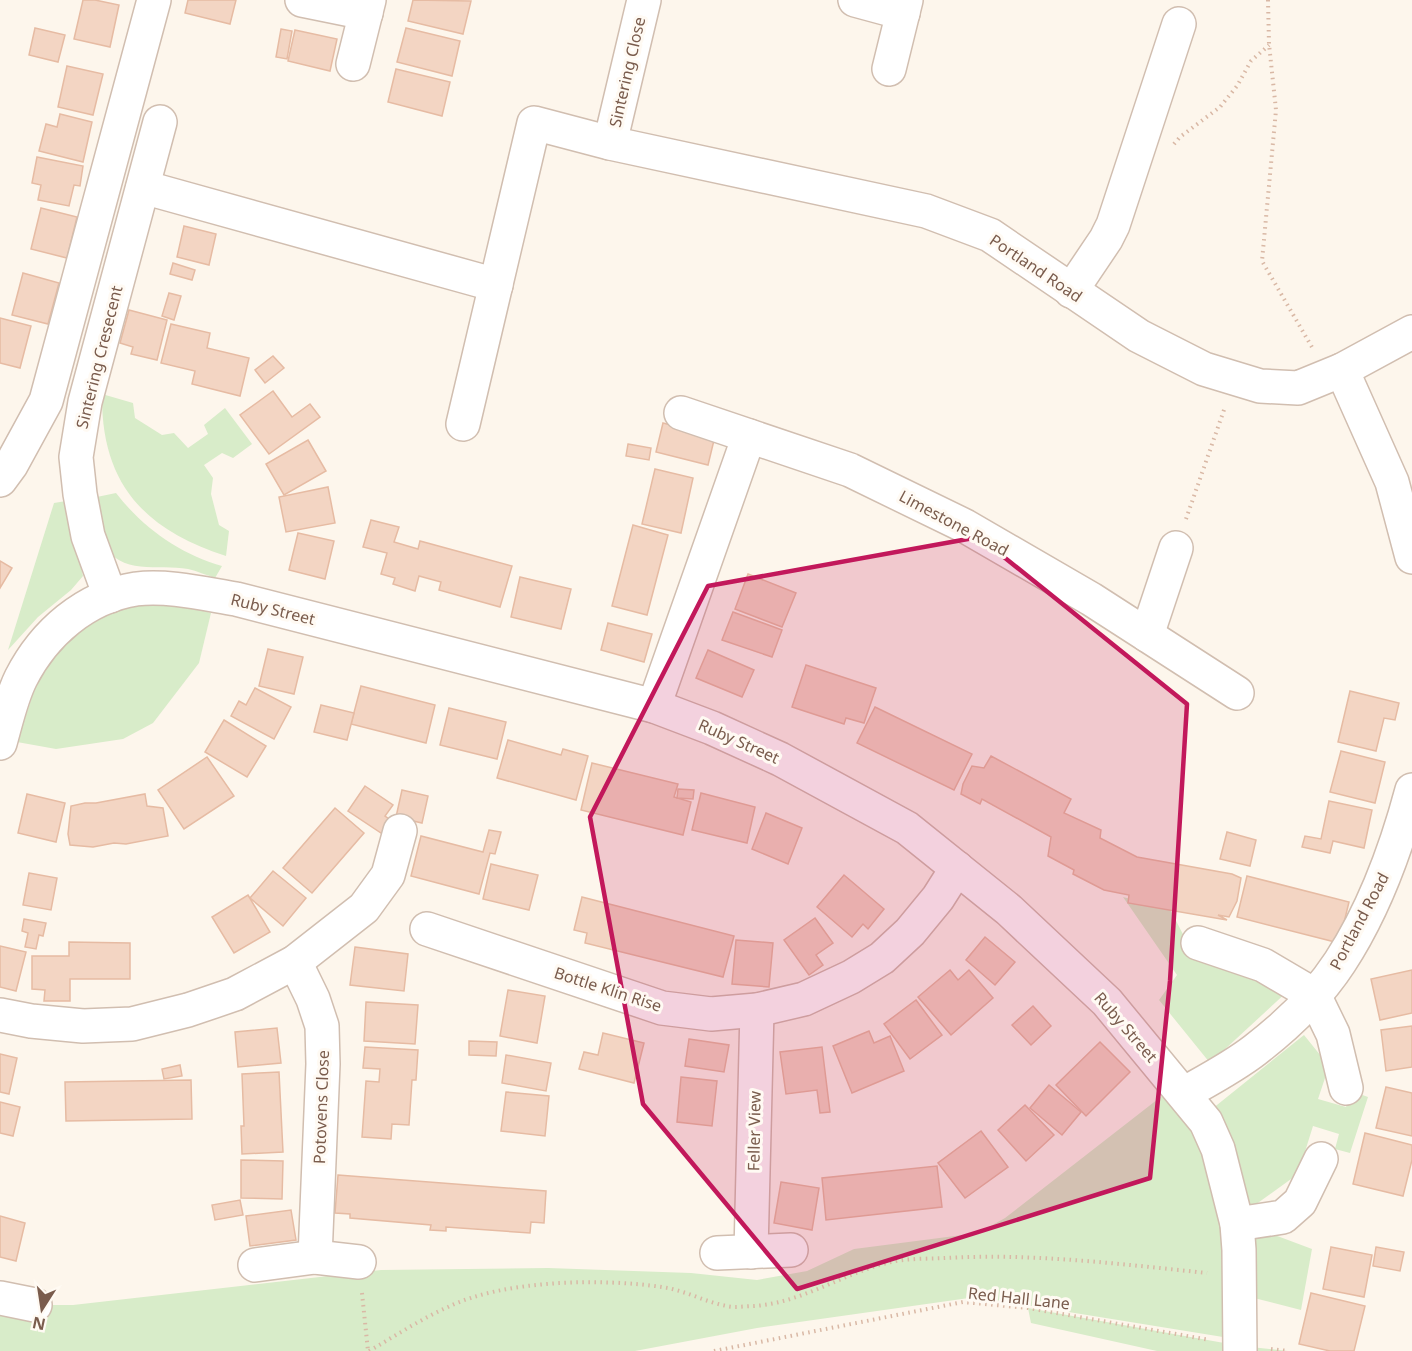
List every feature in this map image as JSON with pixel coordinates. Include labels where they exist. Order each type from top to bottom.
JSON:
[{"type":"street","points":[[2,496],[46,401],[154,0]]},
{"type":"street","points":[[303,0],[367,6],[353,64]]},
{"type":"street","name":"Sintering Close","points":[[610,143],[644,0]]},
{"type":"street","points":[[855,0],[904,6],[889,69]]},
{"type":"street","points":[[1071,291],[1113,225],[1179,24]]},
{"type":"street","name":"Sintering Cresecent","points":[[110,596],[88,536],[76,458],[87,393],[160,122]]},
{"type":"street","name":"Portland Road","points":[[496,285],[534,123],[610,143],[926,211],[990,236],[1139,336],[1204,369],[1260,386],[1298,388],[1335,373],[1412,332]]},
{"type":"street","points":[[143,188],[496,285],[463,424]]},
{"type":"street","points":[[1335,373],[1392,482],[1412,557]]},
{"type":"street","name":"Limestone Road","points":[[681,414],[849,470],[965,526],[1091,599],[1237,693]]},
{"type":"street","points":[[654,706],[749,436]]},
{"type":"street","points":[[1147,635],[1176,548]]},
{"type":"street","name":"Ruby Street","points":[[0,743],[21,679],[39,649],[58,626],[85,608],[110,596],[137,589],[179,590],[236,599],[654,706],[712,728],[780,759],[907,828],[1009,910],[1107,1002],[1185,1094],[1206,1122],[1218,1149],[1236,1224],[1240,1348]]},
{"type":"street","name":"Portland Road","points":[[1185,1094],[1253,1052],[1314,995],[1340,963],[1378,890],[1403,825],[1412,790]]},
{"type":"street","points":[[0,1015],[31,1021],[83,1026],[132,1024],[188,1010],[235,994],[295,962],[364,908],[388,875],[400,831]]},
{"type":"street","name":"Bottle Klin Rise","points":[[427,929],[662,1008],[711,1014],[757,1010],[804,999],[851,977],[882,958],[910,932],[939,898],[957,868]]},
{"type":"street","points":[[1198,942],[1263,965],[1314,995],[1333,1034],[1346,1088]]},
{"type":"street","name":"Potovens Close","points":[[295,962],[313,999],[322,1026],[323,1064],[315,1257]]},
{"type":"street","name":"Feller View","points":[[751,1252],[757,1010]]},
{"type":"street","points":[[1236,1224],[1283,1218],[1300,1202],[1321,1159]]},
{"type":"street","points":[[717,1253],[791,1250]]},
{"type":"street","points":[[255,1265],[315,1257],[359,1262]]},
{"type":"street","points":[[0,1298],[35,1305]]},
{"type":"path","points":[[1269,0],[1269,44],[1276,110],[1262,261],[1335,373]]},
{"type":"path","points":[[1170,149],[1179,137],[1220,107],[1237,86],[1251,62],[1269,44]]},
{"type":"path","points":[[1176,548],[1234,378]]},
{"type":"path","points":[[359,1262],[368,1351]]},
{"type":"path","name":"Red Hall Lane","points":[[714,1351],[963,1302],[1028,1308],[1087,1317],[1240,1348],[1288,1351]]},
{"type":"highlighted area","points":[[979,537],[1187,704],[1170,981],[1150,1178],[797,1289],[643,1104],[590,817],[708,586]]},
{"type":"green space","points":[[102,394],[133,403],[135,418],[162,435],[174,433],[188,448],[208,434],[204,425],[225,408],[252,444],[233,458],[222,453],[204,465],[213,478],[211,494],[219,525],[229,531],[226,556],[171,532],[132,498],[119,477],[109,453]]},
{"type":"green space","points":[[116,493],[138,517],[163,538],[206,561],[222,566],[215,578],[188,569],[129,564],[110,553],[99,533],[92,498]]},
{"type":"green space","points":[[66,501],[83,576],[71,590],[38,617],[8,650],[54,503]]},
{"type":"green space","points":[[166,601],[211,613],[199,663],[153,723],[123,739],[56,749],[17,742],[37,682],[61,643],[111,608]]},
{"type":"green space","points":[[1123,897],[1170,909],[1191,950],[1288,991],[1210,1063],[1159,1000],[1177,975]]},
{"type":"green space","points":[[1304,1035],[1329,1066],[1318,1099],[1346,1107],[1351,1091],[1368,1097],[1350,1153],[1335,1149],[1339,1134],[1313,1126],[1298,1174],[1248,1210],[1212,1109]]},
{"type":"green space","points":[[1167,1092],[1190,1120],[1209,1164],[1222,1216],[1223,1337],[976,1297],[757,1328],[635,1351],[0,1351],[0,1298],[35,1305],[73,1305],[381,1270],[548,1268],[691,1273],[757,1280],[807,1271],[854,1249],[978,1233],[1005,1218]]},
{"type":"green space","points":[[1256,1228],[1312,1249],[1301,1310],[1250,1297]]},
{"type":"green space","points":[[1028,1308],[1241,1346],[1288,1351],[1157,1351],[1031,1323]]},
{"type":"building","points":[[83,0],[119,5],[110,47],[74,39]]},
{"type":"building","points":[[188,0],[236,0],[230,24],[185,13]]},
{"type":"building","points":[[413,0],[471,1],[463,34],[408,21]]},
{"type":"building","points":[[35,28],[65,35],[58,62],[29,55]]},
{"type":"building","points":[[406,28],[460,41],[452,76],[397,62]]},
{"type":"building","points":[[281,29],[292,31],[287,59],[276,57]]},
{"type":"building","points":[[295,30],[337,39],[330,71],[288,61]]},
{"type":"building","points":[[67,66],[103,74],[93,115],[58,107]]},
{"type":"building","points":[[396,69],[450,82],[442,116],[388,102]]},
{"type":"building","points":[[60,114],[92,122],[83,162],[39,151],[46,124],[57,127]]},
{"type":"building","points":[[37,157],[83,166],[80,186],[74,185],[69,206],[38,200],[41,185],[32,183]]},
{"type":"building","points":[[41,208],[77,217],[67,258],[31,249]]},
{"type":"building","points":[[184,226],[216,234],[209,265],[177,257]]},
{"type":"building","points":[[173,263],[195,270],[192,280],[170,274]]},
{"type":"building","points":[[23,273],[59,283],[48,324],[12,315]]},
{"type":"building","points":[[169,293],[181,296],[174,320],[162,316]]},
{"type":"building","points":[[129,310],[167,320],[157,360],[131,354],[133,347],[120,343]]},
{"type":"building","points":[[0,318],[31,326],[20,368],[0,363]]},
{"type":"building","points":[[171,324],[210,333],[207,348],[249,358],[240,396],[192,384],[195,371],[161,363]]},
{"type":"building","points":[[273,356],[284,368],[265,383],[255,370]]},
{"type":"building","points":[[273,391],[292,417],[310,404],[320,417],[269,454],[240,415]]},
{"type":"building","points":[[663,423],[715,436],[708,465],[656,452]]},
{"type":"building","points":[[308,440],[326,471],[284,495],[266,464]]},
{"type":"building","points":[[628,444],[651,448],[649,460],[626,456]]},
{"type":"building","points":[[655,469],[693,478],[681,533],[642,524]]},
{"type":"building","points":[[328,487],[335,523],[286,532],[279,497]]},
{"type":"building","points":[[371,520],[399,527],[394,542],[418,549],[420,541],[512,566],[500,607],[439,590],[441,582],[419,576],[415,591],[393,584],[395,578],[381,574],[387,553],[363,547]]},
{"type":"building","points":[[633,525],[668,535],[647,615],[612,606]]},
{"type":"building","points":[[298,533],[334,541],[325,579],[289,570]]},
{"type":"building","points":[[0,561],[12,568],[0,588]]},
{"type":"building","points":[[748,574],[796,593],[782,627],[735,609]]},
{"type":"building","points":[[520,577],[571,589],[561,629],[511,617]]},
{"type":"building","points":[[733,612],[782,630],[772,657],[722,640]]},
{"type":"building","points":[[608,623],[652,634],[644,662],[601,650]]},
{"type":"building","points":[[268,649],[303,657],[294,694],[259,686]]},
{"type":"building","points":[[708,650],[754,670],[742,697],[696,678]]},
{"type":"building","points":[[806,665],[876,688],[864,723],[846,718],[844,724],[792,707]]},
{"type":"building","points":[[361,686],[435,705],[426,743],[351,724]]},
{"type":"building","points":[[255,688],[291,707],[274,739],[231,716],[239,701],[246,705]]},
{"type":"building","points":[[1350,691],[1399,703],[1395,720],[1384,718],[1376,751],[1338,742]]},
{"type":"building","points":[[321,705],[354,713],[347,740],[314,732]]},
{"type":"building","points":[[875,707],[972,754],[954,790],[857,743]]},
{"type":"building","points":[[449,708],[506,722],[497,759],[440,745]]},
{"type":"building","points":[[224,720],[266,746],[247,777],[205,752]]},
{"type":"building","points":[[508,740],[561,755],[563,749],[588,756],[576,800],[497,778]]},
{"type":"building","points":[[1341,751],[1385,762],[1375,803],[1330,792]]},
{"type":"building","points":[[991,756],[1071,799],[1064,813],[1101,830],[1100,838],[1137,857],[1232,874],[1241,878],[1237,901],[1229,917],[1218,915],[1227,920],[1128,903],[1129,895],[1104,890],[1073,874],[1074,870],[1048,856],[1051,837],[982,799],[980,804],[961,794],[972,766],[984,768]]},
{"type":"building","points":[[207,757],[234,796],[184,829],[158,790]]},
{"type":"building","points":[[592,763],[678,784],[674,797],[691,802],[683,835],[581,810]]},
{"type":"building","points":[[365,786],[393,805],[385,816],[393,822],[384,835],[348,811]]},
{"type":"building","points":[[678,789],[694,790],[693,799],[677,798]]},
{"type":"building","points":[[402,790],[428,796],[422,823],[396,817]]},
{"type":"building","points":[[701,793],[755,807],[747,843],[692,830]]},
{"type":"building","points":[[27,794],[65,803],[56,842],[18,833]]},
{"type":"building","points":[[145,794],[147,806],[163,808],[168,836],[126,844],[114,843],[93,847],[70,845],[68,834],[71,806]]},
{"type":"building","points":[[1329,801],[1372,810],[1364,848],[1333,841],[1330,853],[1302,847],[1305,836],[1321,839]]},
{"type":"building","points":[[335,808],[364,833],[312,893],[283,868]]},
{"type":"building","points":[[766,813],[802,828],[788,864],[752,849]]},
{"type":"building","points":[[489,830],[501,832],[495,854],[490,853],[479,894],[411,876],[421,836],[483,852]]},
{"type":"building","points":[[1227,832],[1256,840],[1250,866],[1220,859]]},
{"type":"building","points":[[491,864],[538,875],[529,910],[483,899]]},
{"type":"building","points":[[273,871],[306,898],[283,926],[250,898]]},
{"type":"building","points":[[29,873],[57,878],[51,910],[23,905]]},
{"type":"building","points":[[844,875],[884,909],[868,929],[863,924],[852,937],[817,907]]},
{"type":"building","points":[[1247,876],[1349,902],[1339,943],[1237,917]]},
{"type":"building","points":[[248,895],[270,932],[234,953],[212,917]]},
{"type":"building","points":[[582,897],[734,936],[723,977],[585,943],[587,933],[574,930]]},
{"type":"building","points":[[815,918],[833,943],[816,955],[823,965],[809,975],[784,940]]},
{"type":"building","points":[[24,919],[46,923],[43,936],[39,935],[36,949],[25,947],[28,933],[22,931]]},
{"type":"building","points":[[985,937],[1015,962],[995,985],[966,960]]},
{"type":"building","points":[[736,940],[773,943],[769,987],[732,984]]},
{"type":"building","points":[[69,942],[130,943],[130,979],[70,979],[70,1001],[44,1001],[45,990],[32,989],[32,956],[69,956]]},
{"type":"building","points":[[0,946],[26,952],[16,991],[0,987]]},
{"type":"building","points":[[355,947],[408,954],[404,991],[350,985]]},
{"type":"building","points":[[950,970],[958,980],[969,970],[993,998],[951,1035],[918,997]]},
{"type":"building","points":[[1412,970],[1412,1013],[1380,1020],[1371,979]]},
{"type":"building","points":[[508,990],[545,996],[537,1043],[500,1036]]},
{"type":"building","points":[[916,1000],[942,1035],[910,1059],[884,1024]]},
{"type":"building","points":[[366,1002],[418,1005],[415,1044],[364,1041]]},
{"type":"building","points":[[1033,1006],[1051,1026],[1031,1045],[1012,1025]]},
{"type":"building","points":[[1412,1026],[1412,1067],[1386,1071],[1381,1030]]},
{"type":"building","points":[[277,1028],[281,1063],[238,1067],[235,1032]]},
{"type":"building","points":[[869,1031],[874,1043],[890,1036],[904,1071],[852,1093],[833,1046]]},
{"type":"building","points":[[603,1033],[644,1043],[634,1083],[579,1069],[584,1052],[598,1055]]},
{"type":"building","points":[[689,1039],[729,1045],[724,1072],[685,1066]]},
{"type":"building","points":[[469,1041],[497,1042],[496,1056],[469,1055]]},
{"type":"building","points":[[1100,1042],[1130,1072],[1086,1116],[1056,1085]]},
{"type":"building","points":[[365,1047],[418,1050],[416,1080],[412,1080],[409,1125],[392,1124],[391,1139],[362,1137],[366,1081],[379,1082],[380,1069],[363,1068]]},
{"type":"building","points":[[822,1047],[830,1112],[820,1113],[817,1090],[786,1094],[780,1052]]},
{"type":"building","points":[[0,1054],[17,1058],[9,1094],[0,1092]]},
{"type":"building","points":[[506,1055],[551,1063],[546,1091],[502,1083]]},
{"type":"building","points":[[180,1065],[182,1076],[164,1079],[162,1069]]},
{"type":"building","points":[[279,1072],[283,1152],[242,1154],[241,1126],[244,1126],[242,1074]]},
{"type":"building","points":[[681,1077],[717,1081],[712,1126],[677,1122]]},
{"type":"building","points":[[191,1080],[192,1119],[66,1121],[65,1082]]},
{"type":"building","points":[[1049,1085],[1081,1112],[1062,1135],[1030,1108]]},
{"type":"building","points":[[1386,1087],[1412,1093],[1412,1136],[1376,1128]]},
{"type":"building","points":[[506,1092],[549,1096],[545,1136],[501,1131]]},
{"type":"building","points":[[0,1102],[20,1107],[13,1136],[0,1133]]},
{"type":"building","points":[[1025,1105],[1054,1135],[1026,1161],[998,1130]]},
{"type":"building","points":[[981,1131],[1008,1167],[965,1198],[938,1163]]},
{"type":"building","points":[[1365,1133],[1412,1145],[1412,1160],[1403,1196],[1353,1184]]},
{"type":"building","points":[[241,1160],[283,1161],[282,1199],[241,1198]]},
{"type":"building","points":[[937,1166],[942,1207],[826,1220],[822,1178]]},
{"type":"building","points":[[338,1175],[546,1191],[544,1223],[531,1222],[530,1233],[446,1227],[446,1231],[430,1230],[431,1225],[350,1218],[350,1214],[335,1213]]},
{"type":"building","points":[[781,1182],[819,1188],[812,1230],[774,1223]]},
{"type":"building","points":[[240,1200],[243,1215],[215,1220],[212,1205]]},
{"type":"building","points":[[291,1210],[296,1240],[250,1246],[246,1216]]},
{"type":"building","points":[[0,1216],[25,1223],[16,1261],[0,1257]]},
{"type":"building","points":[[1331,1247],[1372,1255],[1364,1297],[1323,1289]]},
{"type":"building","points":[[1376,1247],[1404,1252],[1400,1271],[1373,1266]]},
{"type":"building","points":[[1311,1293],[1365,1306],[1354,1351],[1330,1351],[1299,1344]]}]
